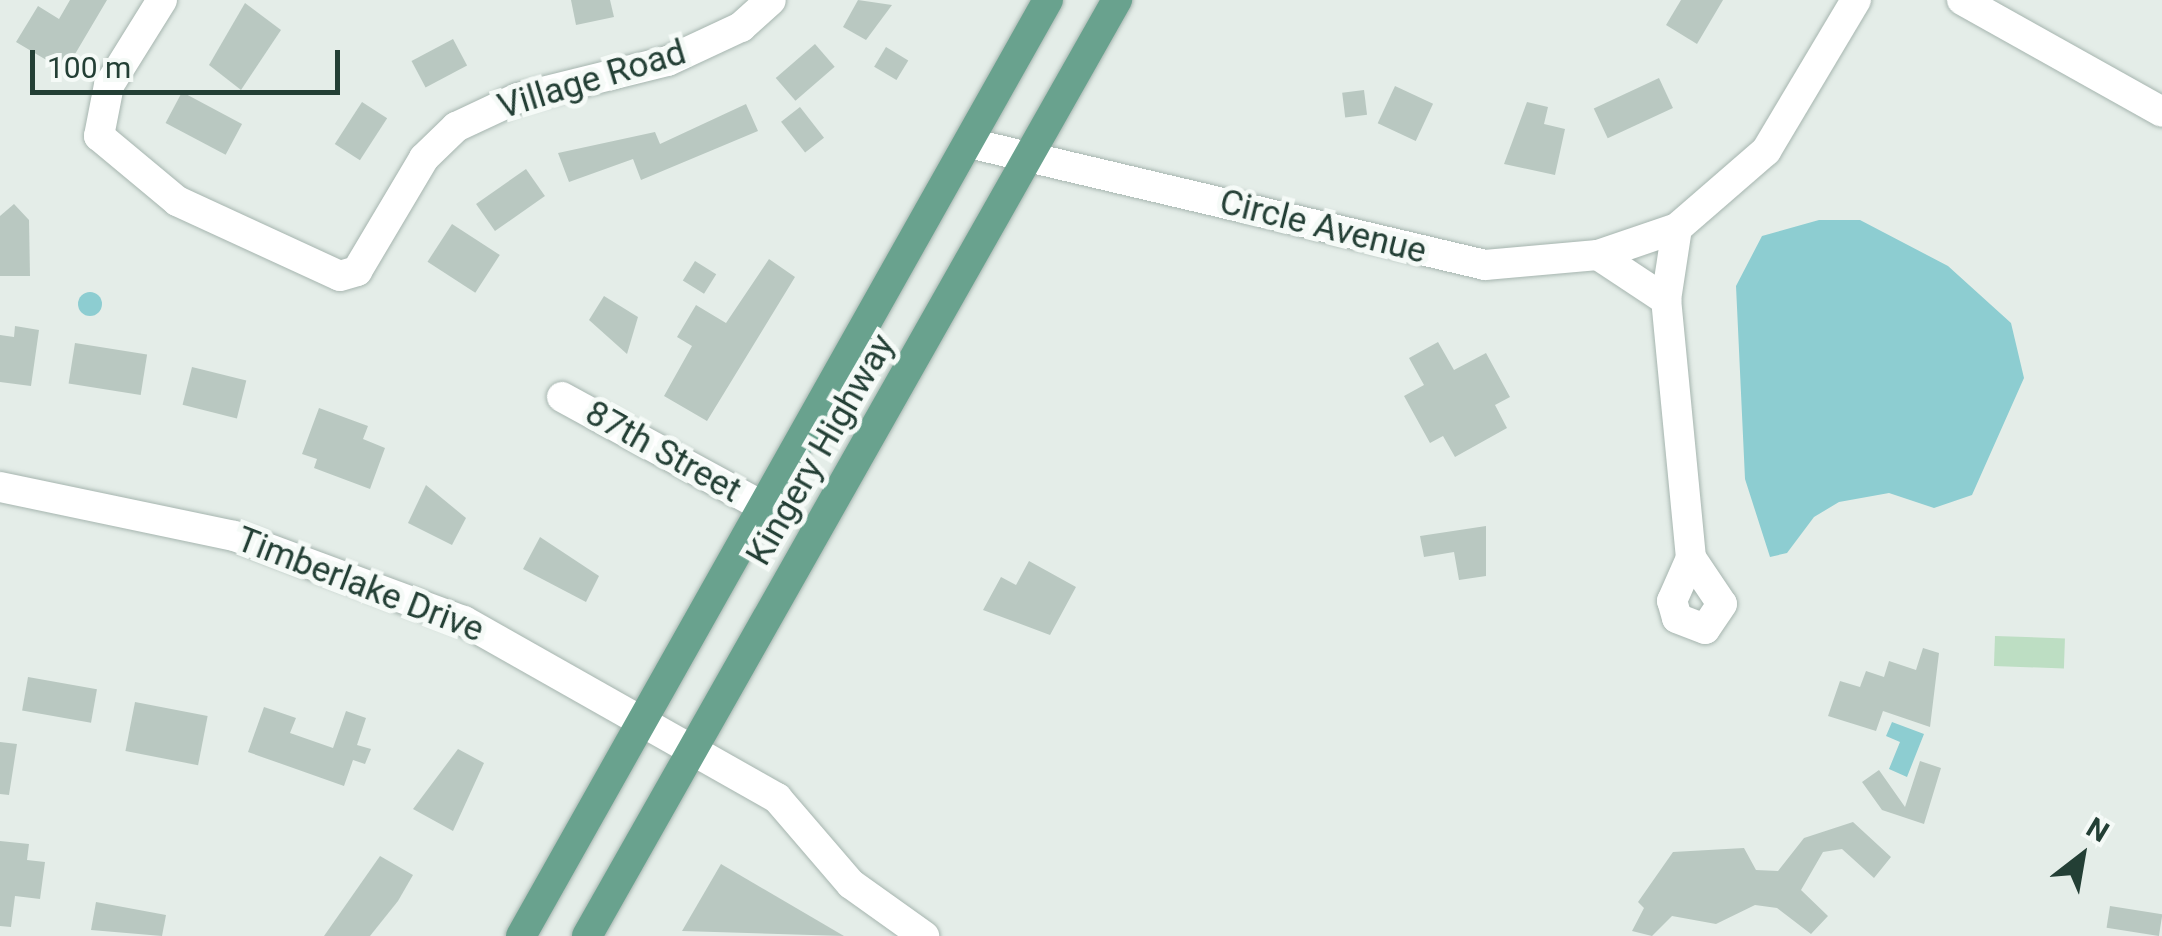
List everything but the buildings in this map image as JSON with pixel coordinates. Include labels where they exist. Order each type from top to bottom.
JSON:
[{"type":"main road","name":"Kingery Highway","points":[[521,936],[1048,0]]},
{"type":"main road","name":"Kingery Highway","points":[[587,936],[1118,0]]},
{"type":"street","name":"Village Road","points":[[162,0],[110,84],[99,136],[177,201],[325,274],[357,270],[424,158],[456,127],[518,98],[668,61],[741,27],[772,0]]},
{"type":"street","points":[[1690,558],[1666,300],[1678,228],[1766,151],[1856,0]]},
{"type":"street","points":[[1962,0],[2162,112]]},
{"type":"street","name":"Circle Avenue","points":[[969,144],[1033,154],[1459,261],[1519,267],[1598,255],[1678,228]]},
{"type":"street","points":[[1598,255],[1666,300]]},
{"type":"street","name":"87th Street","points":[[562,397],[764,507]]},
{"type":"street","name":"Timberlake Drive","points":[[0,487],[204,528],[351,574],[464,622],[696,747],[776,798],[851,884],[924,936]]},
{"type":"green space","points":[[1995,636],[2065,638],[2064,668],[1994,666]]},
{"type":"water","points":[[1819,220],[1860,220],[1948,266],[2011,323],[2024,378],[1972,495],[1934,508],[1889,493],[1839,502],[1814,517],[1787,553],[1770,557],[1745,479],[1736,286],[1762,236]]},
{"type":"water","points":[[90,292],[102,304],[90,316],[78,304]]},
{"type":"water","points":[[1892,722],[1924,734],[1907,777],[1889,769],[1900,742],[1886,736]]}]
